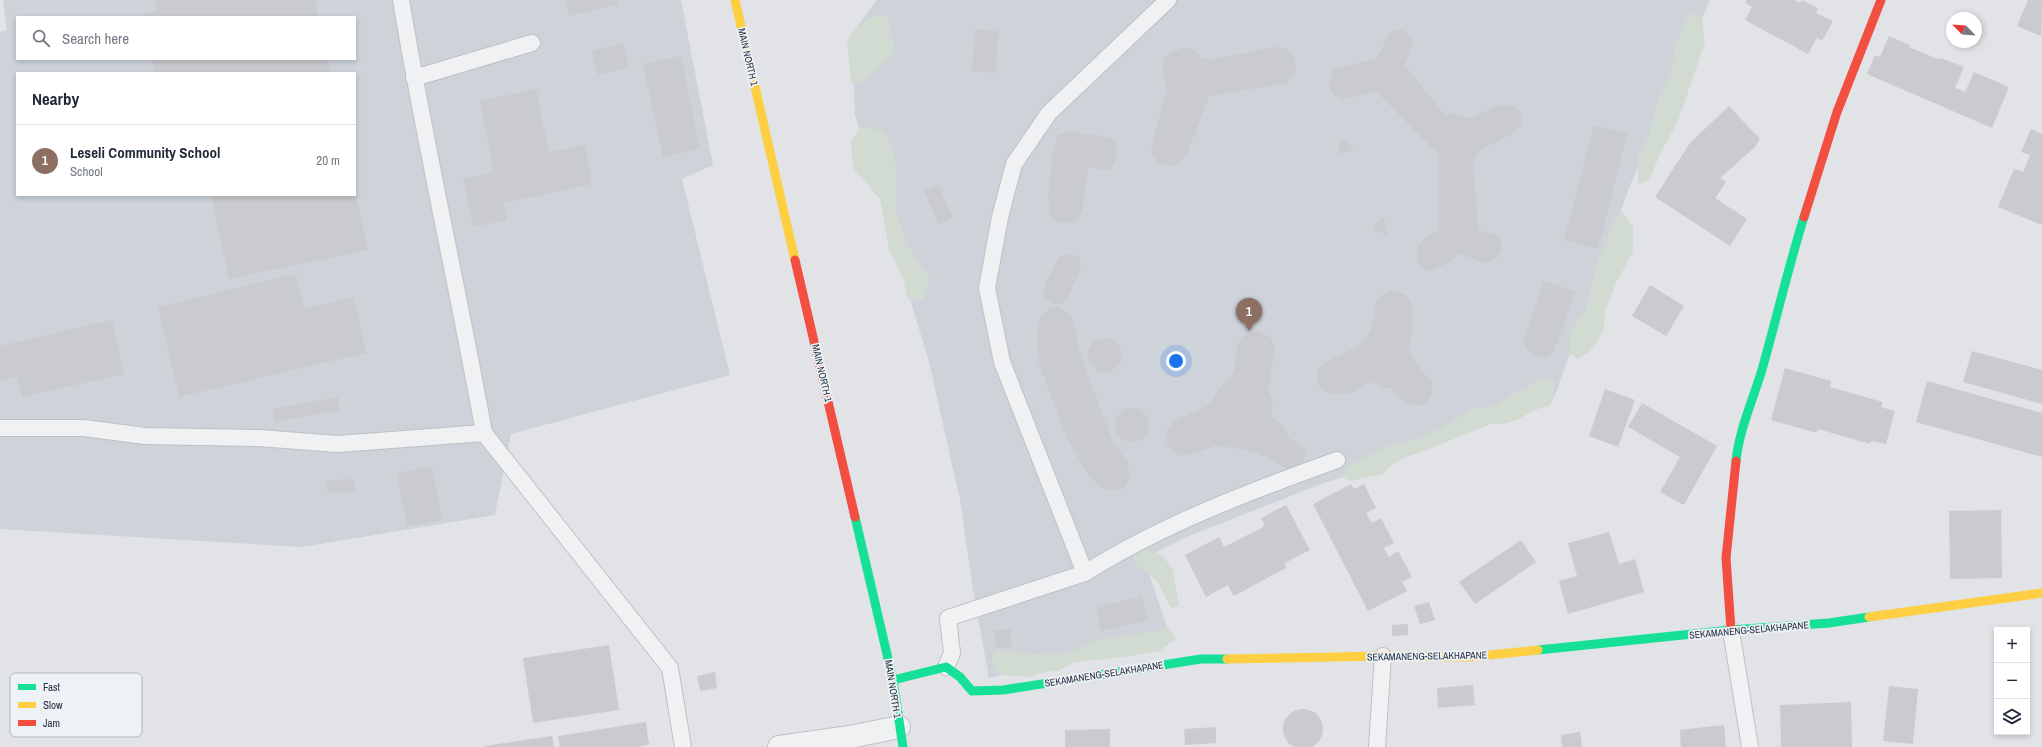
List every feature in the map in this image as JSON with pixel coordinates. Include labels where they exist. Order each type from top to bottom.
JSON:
[{"type":"street","name":"MAIN NORTH 1","points":[[735,0],[893,680],[901,737]]},
{"type":"street","points":[[1731,630],[1726,558],[1737,448],[1761,372],[1791,258],[1837,112],[1881,0]]},
{"type":"street","name":"SEKAMANENG-SELAKHAPANE","points":[[946,667],[960,677],[972,691],[1003,690],[1201,659],[1383,656],[1470,657],[1731,630],[1829,623],[2042,592]]},
{"type":"street","points":[[893,680],[946,667]]},
{"type":"street","points":[[779,747],[850,738],[901,737]]},
{"type":"lane","points":[[401,0],[414,78],[464,320],[484,433],[670,668],[683,747]]},
{"type":"lane","points":[[1085,573],[1002,362],[986,288],[1000,217],[1014,164],[1049,113],[1168,0]]},
{"type":"lane","points":[[414,78],[532,43]]},
{"type":"lane","points":[[0,428],[84,428],[145,436],[259,438],[338,444],[484,433]]},
{"type":"lane","points":[[946,667],[952,653],[948,618],[1085,573],[1114,555],[1240,495],[1337,460]]},
{"type":"lane","points":[[1731,630],[1750,747]]},
{"type":"lane","points":[[1377,747],[1383,656]]},
{"type":"shaded area","points":[[3,0],[681,0],[713,165],[682,179],[730,375],[511,434],[495,515],[302,547],[0,529],[0,32],[7,30]]},
{"type":"shaded area","points":[[877,0],[1710,0],[1629,188],[1554,398],[1426,450],[1324,483],[1186,537],[1144,559],[1170,636],[989,678],[973,590],[960,500],[929,362],[855,115],[853,55],[847,40]]},
{"type":"shaded area","points":[[1690,13],[1702,18],[1705,42],[1678,121],[1661,152],[1650,178],[1639,186],[1637,157],[1650,133],[1658,100],[1671,73],[1675,47]]},
{"type":"shaded area","points":[[875,15],[887,17],[895,52],[864,81],[851,84],[847,40],[857,27]]},
{"type":"shaded area","points":[[861,127],[870,127],[886,133],[895,157],[896,211],[906,242],[930,279],[922,301],[908,299],[903,279],[889,249],[880,199],[853,168],[851,140]]},
{"type":"shaded area","points":[[1622,211],[1633,226],[1633,252],[1616,283],[1605,312],[1604,330],[1590,351],[1578,359],[1570,354],[1570,338],[1574,326],[1587,308],[1598,260],[1614,221]]},
{"type":"shaded area","points":[[1549,378],[1555,383],[1554,398],[1549,406],[1534,410],[1519,419],[1504,424],[1491,424],[1406,457],[1389,467],[1383,474],[1350,481],[1342,477],[1347,466],[1386,446],[1417,439],[1434,432],[1473,409],[1492,407],[1518,391],[1527,388],[1538,379]]},
{"type":"shaded area","points":[[1143,548],[1163,556],[1173,570],[1179,606],[1171,608],[1155,579],[1137,566],[1133,554]]},
{"type":"shaded area","points":[[1167,627],[1176,639],[1159,651],[1125,657],[1075,662],[1057,671],[1044,672],[1030,677],[1000,675],[995,670],[991,661],[994,653],[1001,648],[1014,653],[1053,655],[1074,651],[1095,640],[1157,631]]},
{"type":"building","points":[[155,0],[315,0],[318,16],[144,16],[143,14],[157,11]]},
{"type":"building","points":[[565,0],[617,0],[618,4],[569,16]]},
{"type":"building","points":[[1747,0],[1794,0],[1800,3],[1802,0],[1818,8],[1816,13],[1833,21],[1822,41],[1817,38],[1808,54],[1745,20],[1752,7],[1745,3]]},
{"type":"building","points":[[2028,0],[2042,0],[2041,36],[2017,26]]},
{"type":"building","points":[[975,29],[998,31],[996,73],[972,71]]},
{"type":"building","points":[[1395,30],[1403,30],[1411,37],[1413,45],[1405,65],[1444,115],[1455,114],[1470,118],[1501,105],[1514,106],[1521,112],[1521,126],[1511,134],[1478,151],[1473,162],[1478,230],[1496,234],[1500,239],[1502,248],[1498,257],[1491,262],[1481,262],[1459,253],[1447,264],[1430,271],[1422,267],[1417,261],[1417,247],[1425,238],[1438,231],[1438,154],[1376,91],[1342,100],[1335,96],[1331,90],[1329,83],[1334,69],[1377,58],[1390,33]]},
{"type":"building","points":[[1889,36],[1910,45],[1909,47],[1940,60],[1941,58],[1964,67],[1955,88],[1965,92],[1974,72],[2009,87],[1992,128],[1867,74],[1875,55],[1880,57]]},
{"type":"building","points":[[623,43],[629,67],[598,75],[592,51]]},
{"type":"building","points":[[1183,47],[1194,50],[1201,58],[1210,60],[1274,47],[1285,48],[1292,54],[1296,66],[1294,75],[1287,83],[1209,96],[1187,154],[1175,166],[1159,164],[1151,152],[1154,134],[1167,93],[1162,67],[1166,56]]},
{"type":"building","points":[[681,56],[700,149],[663,157],[643,64]]},
{"type":"building","points":[[152,60],[327,60],[330,72],[155,72]]},
{"type":"building","points":[[536,89],[549,152],[585,145],[592,184],[504,203],[507,220],[473,227],[463,179],[494,172],[480,101]]},
{"type":"building","points":[[1729,106],[1760,139],[1755,147],[1720,178],[1726,182],[1715,198],[1747,219],[1730,246],[1655,197],[1690,143]]},
{"type":"building","points":[[1594,125],[1627,134],[1598,249],[1564,240]]},
{"type":"building","points":[[2031,129],[2042,134],[2042,225],[1998,207],[2014,169],[2023,172],[2030,155],[2021,152]]},
{"type":"building","points":[[1069,132],[1102,136],[1115,141],[1117,151],[1115,161],[1110,171],[1088,167],[1082,212],[1073,223],[1059,223],[1051,218],[1048,197],[1053,150],[1058,135]]},
{"type":"building","points":[[1341,139],[1344,139],[1355,150],[1340,154],[1338,153]]},
{"type":"building","points":[[938,185],[953,218],[939,225],[924,191]]},
{"type":"building","points":[[356,195],[368,250],[229,279],[211,196]]},
{"type":"building","points":[[1383,218],[1385,220],[1387,235],[1373,230],[1372,227]]},
{"type":"building","points":[[1070,253],[1079,257],[1081,268],[1067,299],[1061,304],[1052,304],[1044,296],[1045,284],[1059,257]]},
{"type":"building","points":[[296,274],[304,309],[354,297],[366,353],[179,397],[158,307]]},
{"type":"building","points":[[1544,281],[1575,292],[1553,353],[1544,357],[1535,355],[1527,350],[1523,342]]},
{"type":"building","points":[[1650,285],[1684,306],[1666,336],[1632,316]]},
{"type":"building","points":[[1390,291],[1405,294],[1411,301],[1413,331],[1409,347],[1412,357],[1432,383],[1432,393],[1428,401],[1424,405],[1410,405],[1400,400],[1392,388],[1383,388],[1369,382],[1352,392],[1343,395],[1326,392],[1319,387],[1317,382],[1317,371],[1328,361],[1357,347],[1366,338],[1372,327],[1376,303],[1382,295]]},
{"type":"building","points":[[1058,307],[1072,317],[1081,356],[1106,424],[1113,442],[1128,463],[1129,478],[1123,489],[1113,491],[1102,488],[1087,473],[1069,442],[1038,360],[1037,329],[1042,315],[1050,309]]},
{"type":"building","points":[[112,320],[124,374],[22,397],[17,376],[0,380],[0,346]]},
{"type":"building","points":[[1259,330],[1271,338],[1275,349],[1268,390],[1273,402],[1271,416],[1282,426],[1289,438],[1303,447],[1306,455],[1301,467],[1289,470],[1257,452],[1216,445],[1182,456],[1171,451],[1166,441],[1167,429],[1176,420],[1209,405],[1218,390],[1234,372],[1237,346],[1243,336]]},
{"type":"building","points":[[1102,338],[1108,338],[1117,343],[1121,349],[1121,361],[1117,367],[1108,372],[1102,372],[1093,367],[1088,358],[1088,352],[1093,343]]},
{"type":"building","points":[[1972,351],[2042,370],[2042,404],[1963,382]]},
{"type":"building","points":[[1785,368],[1831,381],[1830,387],[1883,402],[1881,407],[1895,411],[1886,444],[1871,441],[1870,444],[1818,429],[1817,433],[1771,420]]},
{"type":"building","points":[[1927,381],[2042,413],[2042,457],[1916,422]]},
{"type":"building","points":[[1605,389],[1635,400],[1618,447],[1589,436]]},
{"type":"building","points":[[338,397],[339,410],[275,422],[272,409]]},
{"type":"building","points":[[1642,403],[1717,446],[1684,505],[1660,492],[1680,457],[1628,427]]},
{"type":"building","points":[[1129,408],[1135,408],[1139,409],[1146,415],[1149,425],[1148,432],[1142,439],[1135,442],[1129,442],[1125,441],[1118,435],[1115,428],[1115,422],[1116,418],[1122,411]]},
{"type":"building","points":[[432,467],[442,520],[407,526],[397,473]]},
{"type":"building","points":[[354,479],[355,491],[327,493],[327,480]]},
{"type":"building","points":[[1351,484],[1354,489],[1364,484],[1376,508],[1366,513],[1372,523],[1381,518],[1394,543],[1384,548],[1389,557],[1398,551],[1412,577],[1402,582],[1407,591],[1368,611],[1313,504]]},
{"type":"building","points":[[1286,505],[1310,550],[1285,563],[1286,568],[1234,596],[1228,585],[1206,597],[1185,555],[1219,537],[1224,547],[1265,526],[1261,518]]},
{"type":"building","points":[[2001,510],[2002,578],[1950,579],[1949,511]]},
{"type":"building","points":[[1609,532],[1619,564],[1635,559],[1644,592],[1568,614],[1559,581],[1577,576],[1568,543]]},
{"type":"building","points":[[1521,540],[1536,562],[1475,604],[1459,582]]},
{"type":"building","points":[[1142,596],[1148,620],[1101,631],[1096,608]]},
{"type":"building","points":[[1429,602],[1435,620],[1420,624],[1414,606]]},
{"type":"building","points":[[1408,624],[1408,635],[1392,636],[1392,625]]},
{"type":"building","points":[[1010,628],[1012,646],[996,649],[994,631]]},
{"type":"building","points":[[609,645],[619,710],[533,723],[523,658]]},
{"type":"building","points":[[715,672],[717,688],[700,691],[697,676]]},
{"type":"building","points":[[1473,685],[1475,705],[1438,708],[1437,688]]},
{"type":"building","points":[[1889,686],[1918,689],[1913,744],[1883,741]]},
{"type":"building","points":[[1851,702],[1852,747],[1781,747],[1780,705]]},
{"type":"building","points":[[1303,709],[1314,712],[1320,718],[1323,729],[1320,740],[1314,746],[1307,748],[1292,746],[1286,740],[1283,729],[1286,718],[1292,712]]},
{"type":"building","points":[[646,722],[649,745],[636,747],[560,747],[558,736]]},
{"type":"building","points":[[1724,725],[1726,747],[1681,747],[1680,730]]},
{"type":"building","points":[[1216,727],[1216,743],[1185,745],[1184,729]]},
{"type":"building","points":[[1110,729],[1110,747],[1065,747],[1065,730]]},
{"type":"building","points":[[1580,732],[1582,747],[1562,747],[1561,735]]},
{"type":"building","points":[[552,736],[554,747],[485,747],[485,746]]},
{"type":"traffic: fast","points":[[1736,461],[1743,428],[1761,373],[1804,217]]},
{"type":"traffic: fast","points":[[855,517],[893,680],[903,747]]},
{"type":"traffic: fast","points":[[1538,650],[1731,630],[1829,623],[1869,617]]},
{"type":"traffic: fast","points":[[893,680],[946,667],[960,677],[972,691],[1003,690],[1201,659],[1227,659]]},
{"type":"traffic: slow","points":[[735,0],[795,260]]},
{"type":"traffic: slow","points":[[1869,617],[2042,593]]},
{"type":"traffic: slow","points":[[1227,659],[1383,656],[1470,657],[1538,650]]},
{"type":"traffic: jam","points":[[1804,217],[1837,112],[1881,0]]},
{"type":"traffic: jam","points":[[795,260],[855,517]]},
{"type":"traffic: jam","points":[[1731,630],[1726,558],[1736,461]]},
{"type":"place","name":"Leseli Community School","points":[[1249,331]]}]
